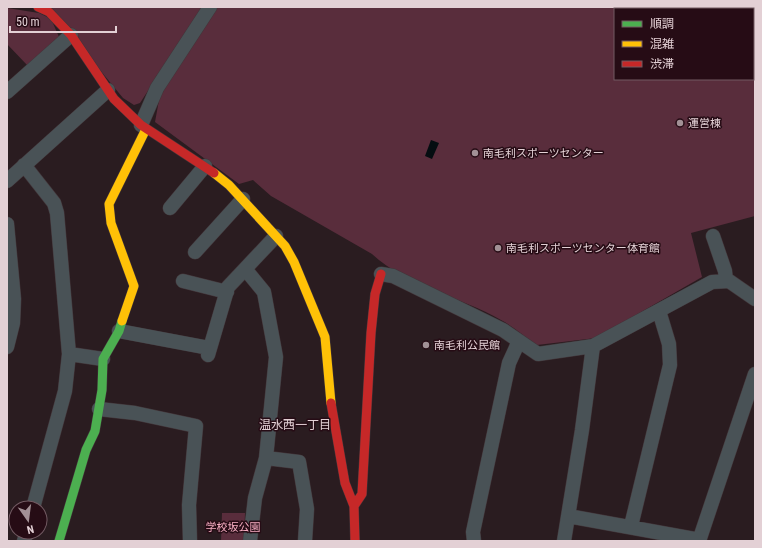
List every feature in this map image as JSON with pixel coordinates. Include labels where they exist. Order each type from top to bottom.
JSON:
[{"type":"street","points":[[38,7],[49,12],[71,35],[114,99],[144,127],[205,166],[229,185],[285,246],[294,262],[325,337],[329,393],[345,483],[354,506],[355,541]]},
{"type":"street","points":[[59,541],[86,450],[95,431],[102,390],[103,359],[119,330],[134,286],[111,223],[110,204],[144,127],[157,88],[210,7]]},
{"type":"street","points":[[7,92],[71,35]]},
{"type":"street","points":[[7,181],[108,90]]},
{"type":"street","points":[[24,165],[54,203],[69,354],[65,391],[35,500]]},
{"type":"street","points":[[170,208],[205,166]]},
{"type":"street","points":[[195,252],[244,200]]},
{"type":"street","points":[[7,224],[14,299],[13,323],[7,348]]},
{"type":"street","points":[[119,330],[209,351],[228,287],[246,270],[276,236]]},
{"type":"street","points":[[713,236],[725,271],[726,280]]},
{"type":"street","points":[[246,270],[264,292],[276,357],[266,458],[255,498],[250,541]]},
{"type":"street","points":[[354,506],[362,494],[371,333],[375,294],[381,274],[393,276],[503,330],[538,354],[593,346],[659,311],[705,284],[726,280],[755,299]]},
{"type":"street","points":[[183,281],[227,292]]},
{"type":"street","points":[[631,526],[670,365],[669,344],[659,311]]},
{"type":"street","points":[[474,541],[473,532],[508,363],[518,341]]},
{"type":"street","points":[[564,541],[582,430],[593,346]]},
{"type":"street","points":[[69,354],[103,359]]},
{"type":"street","points":[[568,516],[631,526],[699,541],[755,374]]},
{"type":"street","points":[[99,409],[135,413],[196,426],[190,505],[190,541]]},
{"type":"street","points":[[266,458],[299,462],[307,509],[305,541]]},
{"type":"green space","points":[[48,7],[203,7],[140,103],[134,105],[123,98]]},
{"type":"green space","name":"南毛利スポーツセンター","points":[[214,7],[755,7],[755,216],[691,233],[702,277],[596,338],[537,345],[506,323],[485,312],[401,275],[372,254],[271,196],[253,180],[239,184],[155,122],[161,89]]},
{"type":"green space","points":[[7,8],[39,13],[51,19],[60,39],[27,65],[7,44]]},
{"type":"green space","name":"学校坂公園","points":[[222,513],[245,513],[244,541],[221,541]]},
{"type":"shaded area","points":[[431,140],[439,143],[432,159],[425,156]]},
{"type":"traffic: fast","points":[[59,541],[86,450],[95,431],[102,390],[103,359],[119,331],[122,321]]},
{"type":"traffic: slow","points":[[122,321],[134,286],[111,223],[109,204],[146,129]]},
{"type":"traffic: slow","points":[[214,173],[229,185],[285,246],[294,262],[325,337],[331,403]]},
{"type":"traffic: jam","points":[[38,7],[49,12],[71,35],[114,99],[141,125],[214,173]]},
{"type":"traffic: jam","points":[[354,506],[362,494],[371,333],[375,294],[381,274]]},
{"type":"traffic: jam","points":[[331,403],[345,483],[354,506],[355,541]]},
{"type":"place","name":"運営棟","points":[[680,123]]},
{"type":"place","name":"南毛利スポーツセンター","points":[[475,153]]},
{"type":"place","name":"南毛利スポーツセンター体育館","points":[[498,248]]},
{"type":"place","name":"南毛利公民館","points":[[426,345]]},
{"type":"district","name":"温水西一丁目","points":[[295,425]]}]
